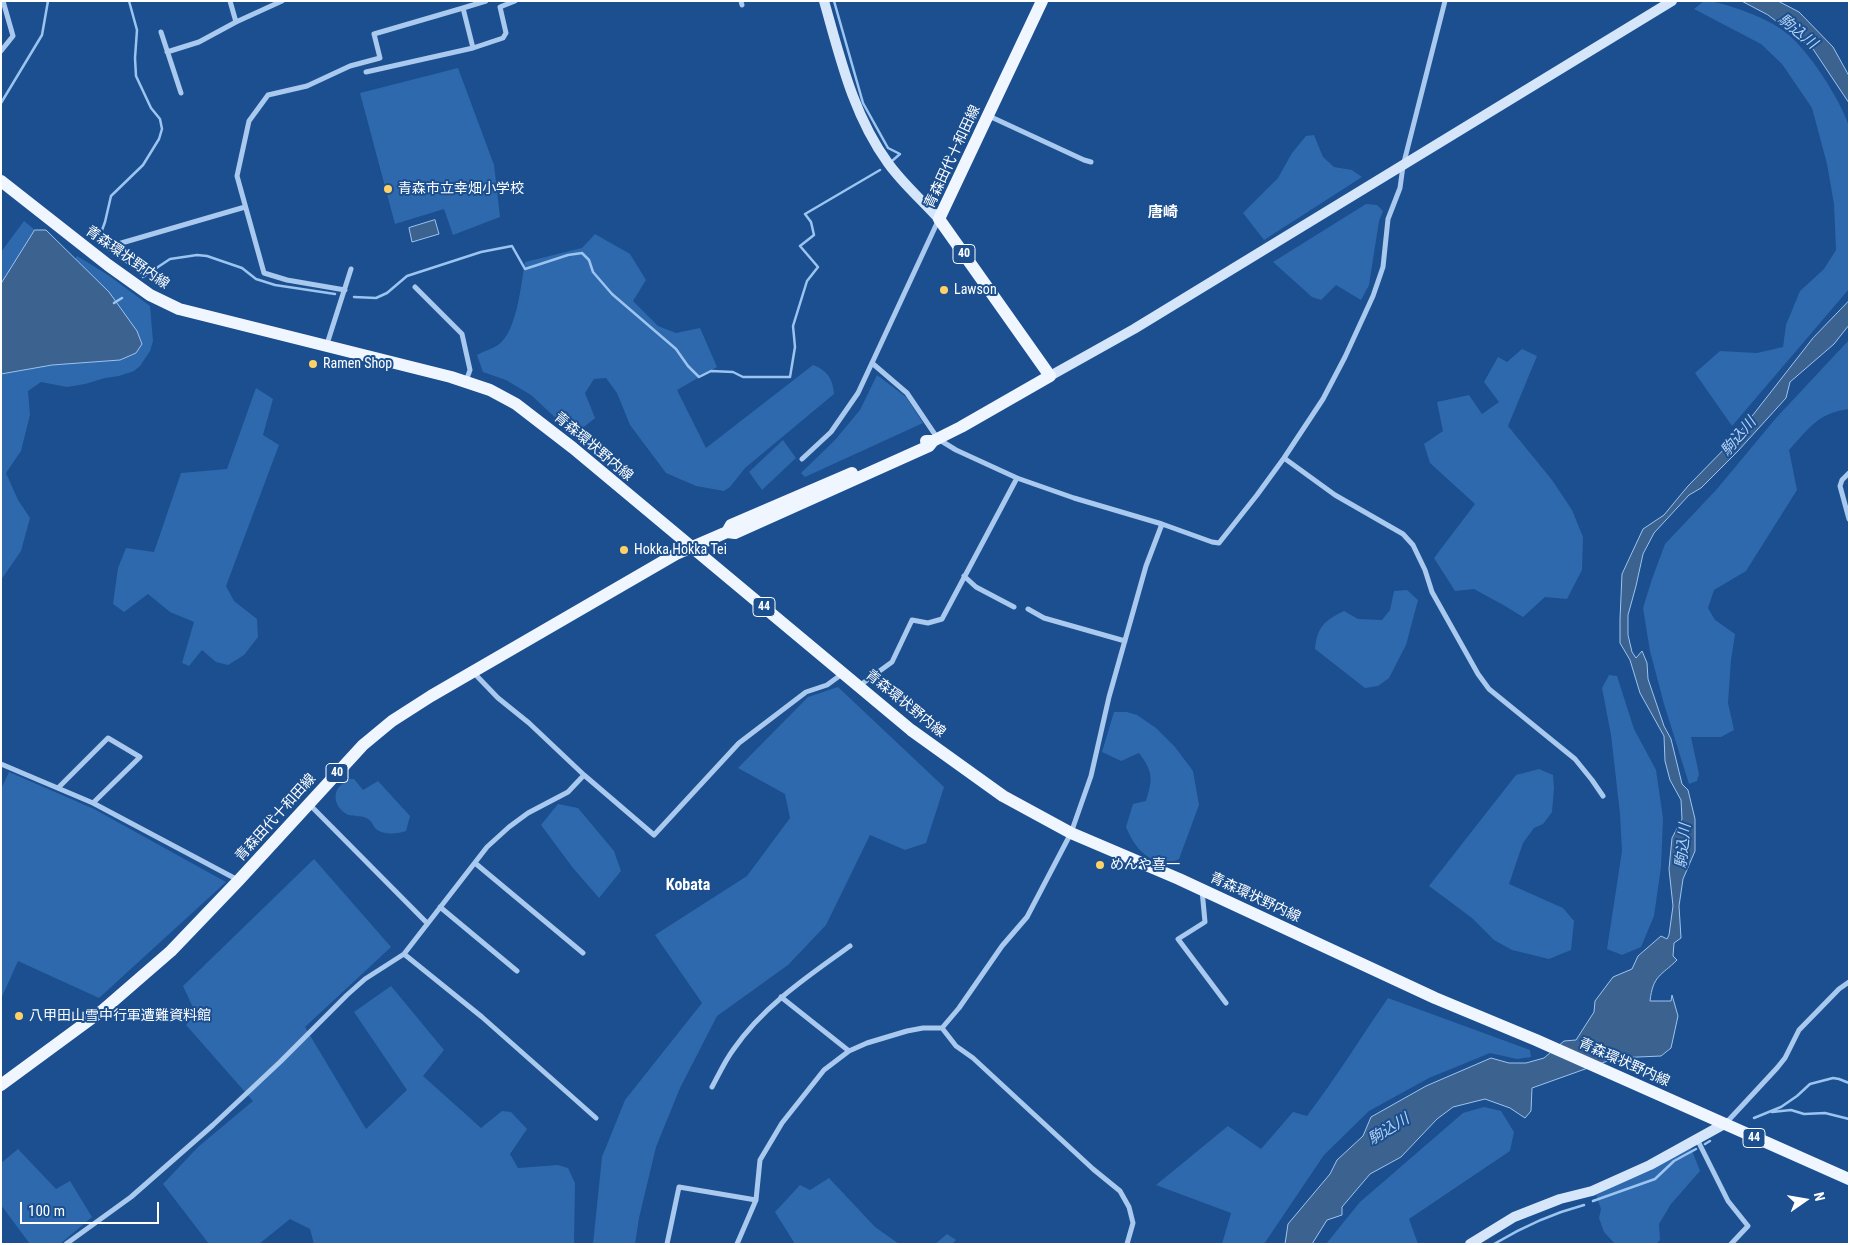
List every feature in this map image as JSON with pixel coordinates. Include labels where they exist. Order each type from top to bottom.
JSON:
[{"type":"main road","name":"青森田代十和田線","points":[[1,1085],[103,1010],[171,951],[363,745],[392,721],[431,696],[613,590],[691,547],[727,532],[735,533],[929,446],[936,440],[984,415],[1050,376],[939,219],[1042,1]]},
{"type":"main road","name":"青森環状野内線","points":[[1,181],[108,265],[150,295],[179,309],[465,381],[490,390],[516,404],[573,448],[911,730],[1003,796],[1071,833],[1202,890],[1436,998],[1726,1123],[1744,1134],[1849,1179]]},
{"type":"street","points":[[1,51],[14,36],[3,1]]},
{"type":"street","points":[[230,1],[236,22]]},
{"type":"street","points":[[344,290],[264,274],[236,176],[249,121],[268,95],[307,86],[350,66],[380,58],[374,34],[486,1]]},
{"type":"street","points":[[366,72],[473,48],[503,38],[506,33],[500,7],[515,1]]},
{"type":"street","points":[[802,459],[831,432],[858,393],[939,219],[897,175],[880,153],[864,125],[850,89],[824,1]]},
{"type":"street","points":[[872,363],[910,396],[936,440],[1017,478],[1074,498],[1220,543],[1258,495],[1323,399],[1373,296],[1383,267],[1388,219],[1400,188],[1403,166],[1415,124],[1444,1]]},
{"type":"street","points":[[1050,376],[1134,329],[1672,1]]},
{"type":"street","points":[[167,52],[199,42],[236,22],[282,2]]},
{"type":"street","points":[[463,8],[473,48]]},
{"type":"street","points":[[160,32],[181,93]]},
{"type":"street","points":[[989,115],[1091,162]]},
{"type":"street","points":[[118,244],[246,207]]},
{"type":"street","points":[[327,346],[351,268]]},
{"type":"street","points":[[415,287],[462,334],[470,370],[465,381]]},
{"type":"street","points":[[1284,458],[1335,495],[1403,534],[1413,545],[1425,570],[1432,592],[1478,674],[1489,689],[1575,759],[1603,796]]},
{"type":"street","points":[[1849,473],[1842,480],[1840,486],[1849,520]]},
{"type":"street","points":[[859,686],[892,662],[912,620],[928,623],[942,619],[1017,478]]},
{"type":"street","points":[[737,1244],[756,1200],[760,1160],[782,1123],[824,1070],[849,1051],[867,1043],[907,1031],[923,1028],[942,1028],[959,1008],[1002,946],[1027,917],[1071,833],[1091,776],[1106,707],[1124,642],[1146,566],[1162,524]]},
{"type":"street","points":[[964,576],[976,587],[1014,607]]},
{"type":"street","points":[[1028,609],[1044,618],[1124,642]]},
{"type":"street","points":[[473,672],[498,698],[529,723],[584,775],[654,835],[739,743],[806,692],[827,685],[843,673]]},
{"type":"street","points":[[58,788],[108,738],[140,757],[93,803]]},
{"type":"street","points":[[1,764],[93,803],[239,880]]},
{"type":"street","points":[[66,1244],[131,1197],[213,1125],[280,1062],[346,995],[365,979],[404,954],[486,847],[508,827],[528,813],[568,792],[584,775]]},
{"type":"street","points":[[308,804],[427,923]]},
{"type":"street","points":[[475,863],[583,953]]},
{"type":"street","points":[[1202,890],[1205,922],[1178,939],[1226,1003]]},
{"type":"street","points":[[440,907],[517,971]]},
{"type":"street","points":[[712,1086],[733,1050],[749,1029],[781,997],[850,946]]},
{"type":"street","points":[[404,954],[482,1017],[596,1118]]},
{"type":"street","points":[[1470,1244],[1514,1217],[1560,1199],[1592,1191],[1650,1165],[1726,1123],[1785,1058],[1799,1030],[1839,989],[1849,982]]},
{"type":"street","points":[[781,997],[849,1051]]},
{"type":"street","points":[[942,1028],[956,1046],[973,1058],[1093,1169],[1120,1191],[1129,1206],[1133,1223],[1127,1244]]},
{"type":"street","points":[[1697,1139],[1728,1201],[1748,1226],[1731,1244]]},
{"type":"street","points":[[667,1244],[679,1187],[756,1200]]},
{"type":"shaded area","points":[[1704,1],[1723,4],[1746,12],[1769,22],[1785,32],[1803,50],[1822,75],[1845,115],[1849,126],[1849,289],[1732,426],[1695,373],[1720,351],[1757,353],[1783,347],[1786,325],[1800,291],[1824,269],[1836,250],[1834,204],[1827,164],[1812,108],[1782,64],[1761,44],[1694,9]]},
{"type":"shaded area","points":[[458,68],[494,165],[500,217],[453,235],[444,209],[395,224],[360,93]]},
{"type":"shaded area","points":[[1314,135],[1323,157],[1334,167],[1352,170],[1362,177],[1264,240],[1243,213],[1278,178],[1292,153],[1306,136]]},
{"type":"shaded area","points":[[1366,204],[1377,205],[1383,211],[1379,221],[1369,285],[1361,300],[1336,285],[1321,300],[1312,297],[1273,262]]},
{"type":"shaded area","points":[[24,221],[35,230],[1,284],[1,252]]},
{"type":"shaded area","points":[[595,234],[630,254],[646,280],[633,301],[658,326],[676,333],[700,328],[717,367],[677,390],[706,448],[813,365],[826,372],[832,384],[834,394],[745,468],[730,487],[724,491],[696,486],[666,473],[630,425],[617,393],[606,378],[594,379],[585,393],[595,418],[574,435],[531,395],[506,380],[483,372],[477,355],[498,345],[510,330],[520,295],[525,262],[582,248]]},
{"type":"shaded area","points":[[77,256],[108,275],[150,306],[153,341],[150,351],[140,366],[134,371],[67,387],[41,382],[28,391],[30,415],[21,451],[6,473],[18,500],[30,518],[21,551],[1,580],[1,374],[52,365],[120,360],[109,292],[75,259]]},
{"type":"shaded area","points":[[1849,340],[1849,409],[1821,418],[1789,450],[1797,490],[1746,571],[1714,590],[1708,608],[1715,620],[1735,634],[1728,703],[1734,730],[1721,737],[1691,737],[1699,774],[1697,781],[1689,784],[1650,651],[1643,608],[1652,579],[1665,544],[1717,489],[1776,418]]},
{"type":"shaded area","points":[[1522,349],[1537,356],[1508,426],[1552,480],[1572,510],[1583,537],[1582,570],[1567,599],[1545,597],[1523,617],[1474,589],[1455,591],[1434,558],[1475,504],[1430,463],[1424,444],[1443,431],[1437,402],[1469,395],[1482,414],[1499,402],[1484,382],[1498,357],[1507,362]]},
{"type":"shaded area","points":[[877,375],[906,397],[923,423],[805,477],[801,473],[835,440],[860,410]]},
{"type":"shaded area","points":[[256,388],[273,399],[263,435],[279,445],[226,586],[234,601],[257,619],[258,637],[244,655],[228,665],[216,662],[202,650],[189,666],[182,663],[194,622],[170,612],[148,594],[124,612],[113,604],[118,568],[126,548],[154,552],[181,473],[227,469]]},
{"type":"shaded area","points":[[783,440],[796,458],[762,490],[749,472]]},
{"type":"shaded area","points":[[1407,590],[1418,600],[1406,645],[1389,678],[1378,686],[1365,688],[1315,649],[1320,630],[1327,621],[1344,611],[1358,619],[1382,620],[1390,610],[1394,591]]},
{"type":"shaded area","points":[[1609,675],[1617,676],[1634,729],[1656,770],[1663,818],[1661,867],[1654,916],[1641,947],[1622,955],[1607,949],[1622,851],[1620,814],[1611,735],[1602,688]]},
{"type":"shaded area","points":[[838,687],[944,787],[926,843],[905,850],[870,835],[826,925],[788,965],[717,1016],[680,1088],[656,1147],[639,1218],[635,1244],[593,1244],[602,1157],[625,1100],[702,1003],[655,935],[747,876],[790,818],[785,794],[738,768],[808,697]]},
{"type":"shaded area","points":[[1114,712],[1127,712],[1137,715],[1156,728],[1175,747],[1193,771],[1199,805],[1179,859],[1163,865],[1149,858],[1136,846],[1126,827],[1133,804],[1146,801],[1151,781],[1147,765],[1139,753],[1121,761],[1102,752]]},
{"type":"shaded area","points":[[1539,769],[1553,775],[1552,812],[1543,824],[1534,828],[1523,843],[1509,884],[1563,908],[1574,921],[1571,950],[1549,959],[1512,950],[1494,940],[1472,918],[1429,886],[1516,775]]},
{"type":"shaded area","points":[[9,772],[94,809],[226,882],[99,998],[18,961],[1,999],[1,789]]},
{"type":"shaded area","points":[[349,779],[354,779],[363,790],[378,781],[410,816],[406,831],[382,832],[376,829],[371,821],[366,818],[345,813],[337,803],[336,795],[339,787]]},
{"type":"shaded area","points":[[558,804],[578,808],[614,851],[621,871],[599,898],[573,868],[541,825]]},
{"type":"shaded area","points":[[314,859],[391,947],[305,1027],[366,1129],[407,1090],[354,1012],[391,986],[444,1050],[423,1076],[481,1128],[502,1111],[511,1112],[527,1129],[510,1154],[518,1168],[558,1165],[568,1168],[575,1183],[574,1244],[314,1244],[310,1229],[290,1219],[259,1244],[209,1244],[163,1184],[198,1147],[253,1101],[186,1025],[196,1014],[183,986]]},
{"type":"shaded area","points":[[1388,998],[1530,1050],[1531,1057],[1517,1059],[1490,1053],[1429,1078],[1369,1111],[1324,1155],[1264,1244],[1222,1244],[1231,1213],[1156,1185],[1228,1126],[1261,1149],[1293,1112],[1307,1116]]},
{"type":"shaded area","points":[[1484,1107],[1501,1111],[1514,1132],[1510,1151],[1409,1219],[1418,1244],[1326,1244],[1360,1202],[1463,1113]]},
{"type":"shaded area","points":[[1691,1148],[1700,1171],[1671,1204],[1659,1224],[1660,1240],[1656,1244],[1615,1244],[1604,1232],[1599,1218],[1601,1209],[1596,1195]]},
{"type":"shaded area","points":[[18,1149],[56,1189],[70,1181],[92,1217],[60,1244],[30,1244],[1,1205],[1,1163]]},
{"type":"shaded area","points":[[829,1178],[875,1227],[899,1244],[795,1244],[775,1212],[800,1185],[810,1190]]},
{"type":"shaded area","points":[[947,1234],[956,1240],[952,1244],[935,1244]]},
{"type":"water","name":"駒込川","points":[[1742,1],[1778,1],[1799,12],[1833,47],[1849,76],[1849,103],[1813,49],[1768,15]]},
{"type":"water","points":[[435,220],[439,234],[412,242],[409,228]]},
{"type":"water","points":[[35,230],[46,230],[109,292],[137,331],[142,344],[136,353],[120,360],[52,365],[1,374],[1,284]]},
{"type":"water","name":"駒込川","points":[[1849,301],[1849,325],[1834,344],[1790,382],[1786,398],[1738,451],[1701,488],[1689,495],[1654,533],[1643,554],[1628,615],[1628,635],[1632,652],[1636,658],[1642,651],[1647,663],[1648,679],[1664,726],[1671,739],[1682,784],[1688,790],[1695,819],[1695,851],[1683,879],[1679,906],[1681,938],[1674,943],[1673,956],[1677,960],[1656,981],[1651,992],[1650,1001],[1671,1001],[1672,995],[1678,1016],[1671,1048],[1661,1056],[1616,1058],[1532,1088],[1531,1111],[1525,1118],[1510,1108],[1485,1099],[1453,1107],[1437,1119],[1401,1157],[1370,1174],[1342,1207],[1342,1215],[1327,1220],[1312,1244],[1285,1244],[1288,1224],[1330,1174],[1337,1160],[1363,1136],[1371,1117],[1426,1086],[1491,1058],[1509,1063],[1526,1063],[1544,1058],[1564,1041],[1576,1040],[1594,1012],[1595,1001],[1613,977],[1632,969],[1638,956],[1661,936],[1667,939],[1673,906],[1669,869],[1672,838],[1682,819],[1681,800],[1670,780],[1665,761],[1664,736],[1640,693],[1630,660],[1620,643],[1622,574],[1643,529],[1664,515],[1688,486],[1735,438],[1813,338]]},
{"type":"waterway","points":[[1,103],[42,35],[48,1]]},
{"type":"waterway","points":[[129,1],[137,30],[136,76],[151,108],[160,119],[162,129],[159,139],[143,165],[111,196],[98,241],[144,275]]},
{"type":"waterway","points":[[834,1],[863,103],[888,148],[900,154],[892,161]]},
{"type":"waterway","points":[[354,297],[376,298],[387,293],[407,276],[481,252],[512,246],[525,269],[568,255],[582,253],[589,260],[593,272],[612,294],[676,349],[688,366],[699,377],[711,371],[733,372],[743,377],[790,377],[795,347],[793,326],[807,281],[818,267],[800,246],[814,235],[811,222],[805,214],[880,170]]},
{"type":"waterway","points":[[143,277],[170,259],[197,255],[207,256],[242,268],[256,279],[275,285],[335,294]]},
{"type":"waterway","points":[[114,303],[122,298]]},
{"type":"waterway","points":[[1754,1118],[1781,1107],[1810,1084],[1833,1078],[1849,1083]]},
{"type":"waterway","points":[[1772,1112],[1791,1110],[1804,1114],[1825,1113],[1849,1119]]},
{"type":"waterway","points":[[1705,1144],[1710,1141]]},
{"type":"waterway","points":[[1593,1201],[1655,1179],[1674,1161],[1696,1149]]},
{"type":"waterway","points":[[1494,1244],[1538,1221],[1584,1205]]},
{"type":"place","name":"青森市立幸畑小学校","points":[[388,189]]},
{"type":"place","name":"Lawson","points":[[944,290]]},
{"type":"place","name":"Ramen Shop","points":[[313,364]]},
{"type":"place","name":"Hokka Hokka Tei","points":[[624,550]]},
{"type":"place","name":"めんや喜一","points":[[1100,865]]},
{"type":"place","name":"八甲田山雪中行軍遭難資料館","points":[[19,1016]]},
{"type":"district","name":"唐崎","points":[[1163,213]]},
{"type":"district","name":"Kobata","points":[[688,886]]}]
